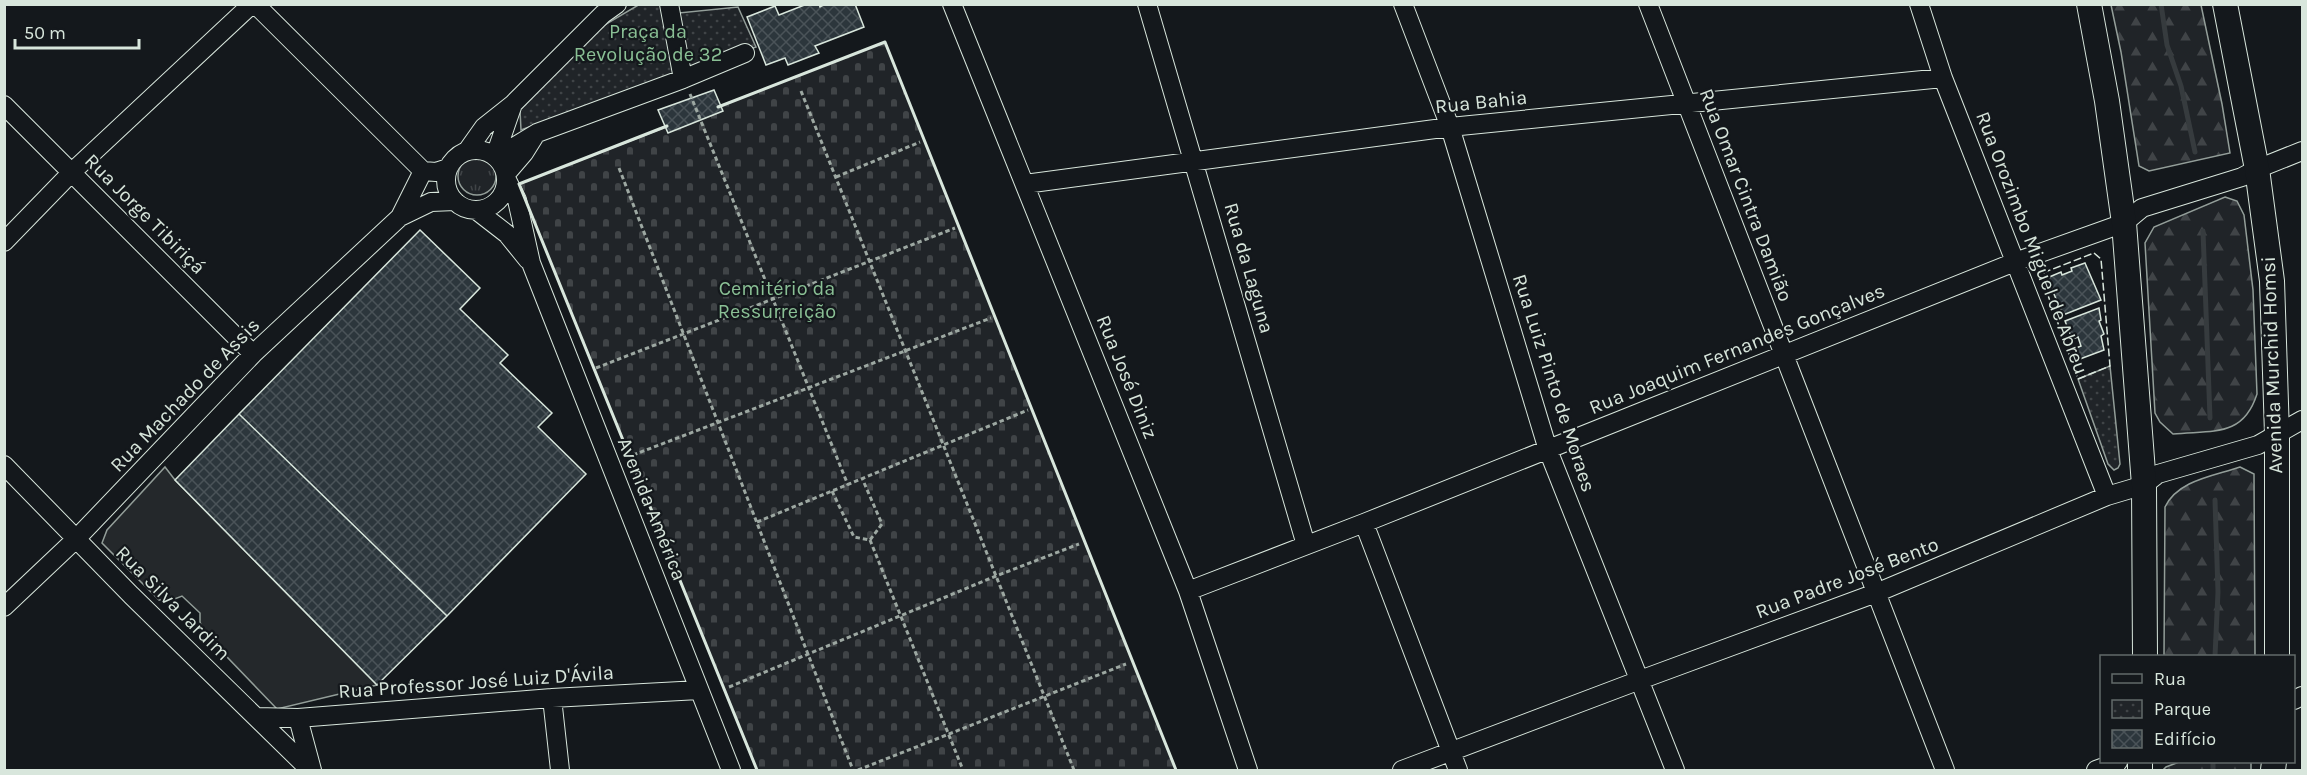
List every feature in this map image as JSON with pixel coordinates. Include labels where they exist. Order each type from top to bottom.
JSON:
[{"type":"main road","points":[[2089,4],[2107,100],[2124,223],[2144,485],[2145,655]]},
{"type":"main road","name":"Avenida Murchid Homsi","points":[[2225,4],[2257,169],[2272,281],[2277,434],[2277,655]]},
{"type":"street","points":[[4,242],[72,172],[254,4],[423,171],[436,172],[448,168],[459,155],[467,151],[482,150],[496,157],[506,177]]},
{"type":"street","points":[[669,4],[683,79]]},
{"type":"street","name":"Rua José Diniz","points":[[952,4],[1188,591],[1248,771]]},
{"type":"street","name":"Rua da Laguna","points":[[1147,4],[1306,545]]},
{"type":"street","name":"Rua Luiz Pinto de Moraes","points":[[1403,4],[1450,127],[1548,450],[1675,771]]},
{"type":"street","name":"Rua Omar Cintra Damião","points":[[1648,4],[1946,771]]},
{"type":"street","name":"Rua Orozimbo Miguel de Abreu","points":[[1919,4],[1943,78],[2107,496]]},
{"type":"street","points":[[467,151],[484,127],[513,104],[606,8]]},
{"type":"street","points":[[496,157],[537,133],[683,79],[745,53]]},
{"type":"street","name":"Rua Bahia","points":[[1025,184],[1450,127],[1943,78]]},
{"type":"street","points":[[496,157],[513,104]]},
{"type":"street","name":"Rua Jorge Tibiriçá","points":[[4,105],[253,354]]},
{"type":"street","points":[[448,168],[447,189],[455,201],[468,209],[485,209],[501,198],[506,177],[537,133]]},
{"type":"street","name":"Rua Joaquim Fernandes Gonçalves","points":[[1188,591],[1548,450],[2015,262],[2124,223],[2142,208],[2242,177],[2302,151]]},
{"type":"street","name":"Rua Machado de Assis","points":[[400,217],[423,171]]},
{"type":"street","name":"Avenida América","points":[[506,177],[516,200],[531,263],[731,771]]},
{"type":"street","name":"Rua Machado de Assis","points":[[4,607],[77,538],[253,354],[400,217],[431,202],[455,201]]},
{"type":"street","name":"Avenida América","points":[[476,210],[507,234],[531,263]]},
{"type":"street","name":"Rua Padre José Bento","points":[[1402,771],[1876,593],[2107,496],[2144,485],[2158,474],[2258,445],[2302,420]]},
{"type":"street","name":"Rua Silva Jardim","points":[[4,465],[131,595],[311,771]]},
{"type":"street","points":[[1364,523],[1458,771]]},
{"type":"street","name":"Rua Professor José Luiz D'Ávila","points":[[257,717],[298,718],[552,698],[699,690]]},
{"type":"street","points":[[552,698],[560,771]]},
{"type":"street","points":[[298,718],[311,771]]},
{"type":"street","points":[[2096,771],[2116,763]]},
{"type":"path","points":[[683,79],[848,485]]},
{"type":"path","points":[[801,91],[1074,771]]},
{"type":"path","points":[[836,177],[920,142]]},
{"type":"path","points":[[619,168],[853,771]]},
{"type":"path","points":[[596,368],[683,332],[954,228]]},
{"type":"path","points":[[633,455],[991,318]]},
{"type":"path","points":[[757,522],[1028,410]]},
{"type":"path","points":[[862,478],[882,524],[870,540]]},
{"type":"path","points":[[832,491],[854,537],[870,540]]},
{"type":"path","points":[[870,540],[963,771]]},
{"type":"path","points":[[729,687],[1079,544]]},
{"type":"path","points":[[858,771],[1126,664]]},
{"type":"green space","name":"Praça da Revolução de 32","points":[[640,4],[676,5],[679,13],[738,7],[756,47],[662,78],[521,130],[520,110],[601,27]]},
{"type":"green space","points":[[2111,5],[2201,5],[2230,153],[2149,171],[2139,166]]},
{"type":"green space","name":"Cemitério da Ressurreição","points":[[885,42],[1176,770],[757,770],[519,184]]},
{"type":"green space","points":[[477,157],[490,163],[496,176],[490,189],[477,195],[464,189],[458,176],[464,163]]},
{"type":"green space","points":[[2225,197],[2237,201],[2244,215],[2253,290],[2257,394],[2251,408],[2235,425],[2213,431],[2173,434],[2160,422],[2155,413],[2145,243],[2154,227]]},
{"type":"green space","points":[[2110,366],[2120,464],[2114,470],[2108,464],[2078,379]]},
{"type":"green space","points":[[2240,467],[2254,474],[2255,655],[2164,655],[2165,507],[2179,491],[2208,476]]},
{"type":"green space","points":[[2176,763],[2251,763],[2251,770],[2163,770]]},
{"type":"shaded area","points":[[165,467],[175,480],[377,685],[277,709],[204,633],[200,613],[182,596],[172,600],[159,600],[102,543],[107,530]]},
{"type":"building","points":[[807,4],[819,4],[820,7],[825,4],[855,4],[864,27],[815,46],[819,53],[788,65],[785,58],[766,65],[747,17],[775,6],[779,15]]},
{"type":"building","points":[[714,90],[723,111],[668,133],[658,110]]},
{"type":"building","points":[[420,230],[480,288],[460,309],[508,355],[500,363],[552,413],[538,427],[586,474],[447,616],[239,414]]},
{"type":"building","points":[[2085,263],[2101,300],[2063,315],[2047,278],[2061,272],[2062,275],[2072,271],[2071,268]]},
{"type":"building","points":[[2099,308],[2101,320],[2099,321],[2104,334],[2101,336],[2104,350],[2080,359],[2076,348],[2081,346],[2078,337],[2072,339],[2065,321]]},
{"type":"building","points":[[239,414],[447,616],[377,685],[175,480]]},
{"type":"waterway","points":[[2161,4],[2167,45],[2181,86],[2195,152]]},
{"type":"waterway","points":[[2203,231],[2210,418]]},
{"type":"waterway","points":[[2215,500],[2218,592],[2215,655]]},
{"type":"waterway","points":[[2213,763],[2213,770]]},
{"type":"fence","points":[[2094,253],[2101,259],[2110,366],[2078,379],[2041,276],[2045,272],[2094,253]]},
{"type":"wall","points":[[718,107],[885,42],[1176,770]]},
{"type":"wall","points":[[667,126],[519,184],[757,770]]}]
